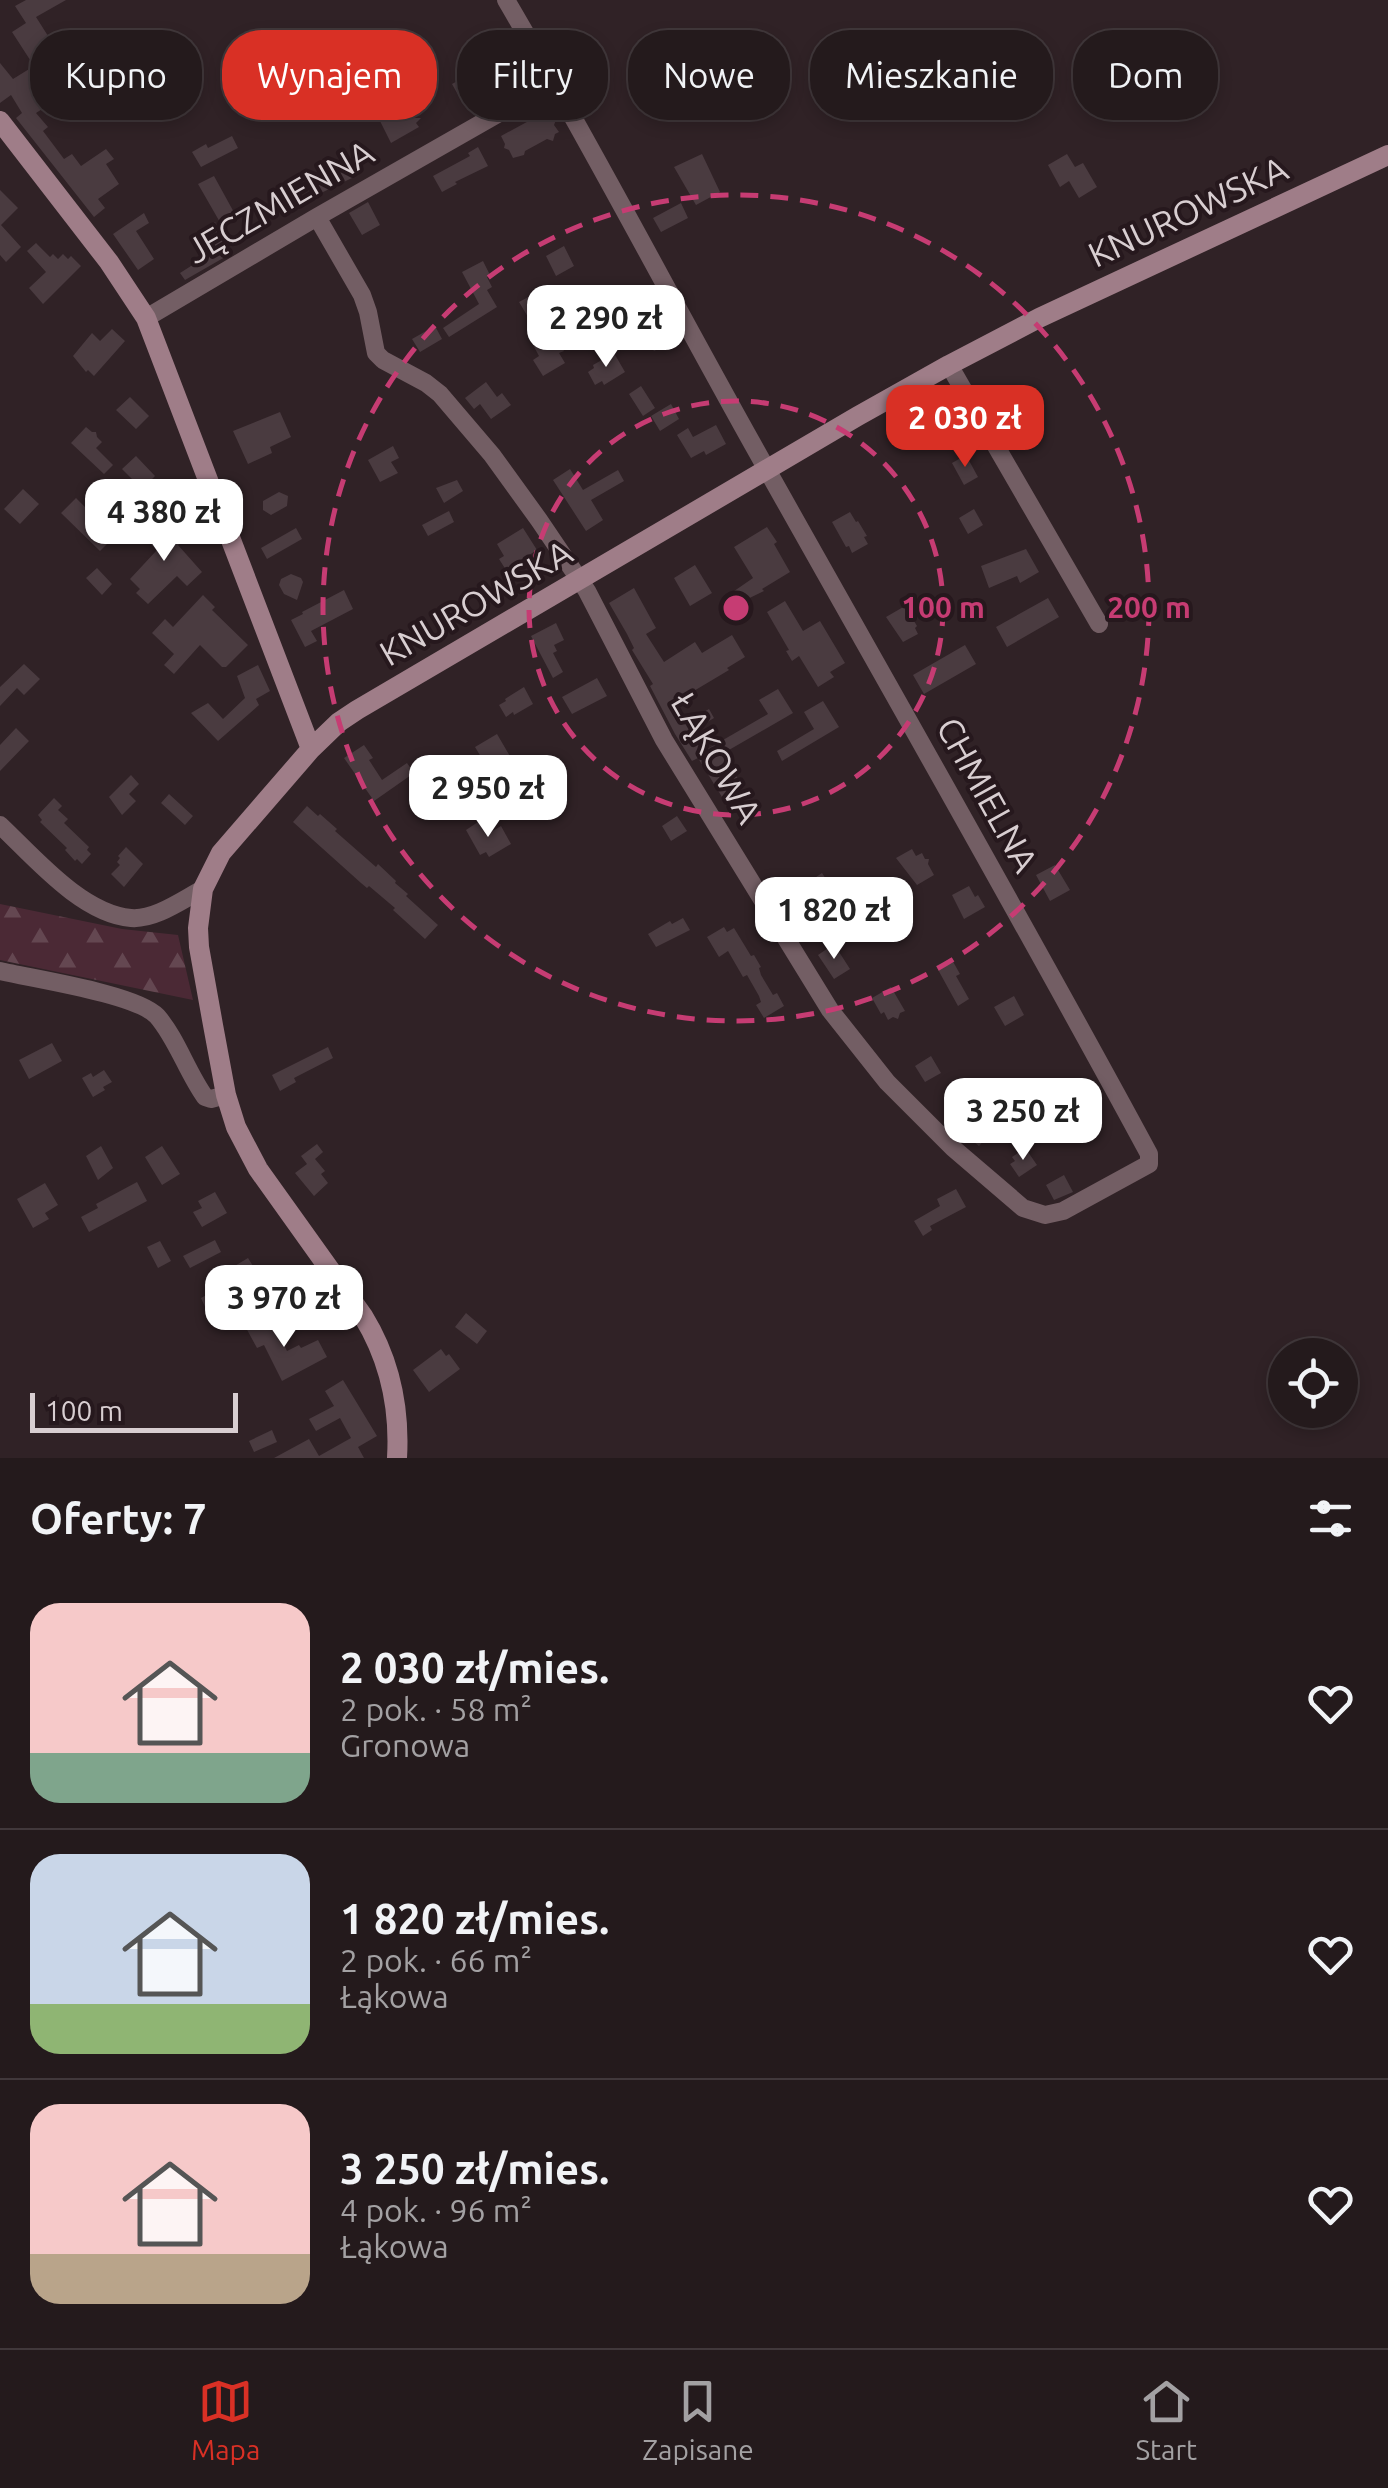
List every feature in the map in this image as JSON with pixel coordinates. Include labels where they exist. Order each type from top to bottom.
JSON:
[{"type":"street","name":"CHMIELNA","points":[[506,0],[523,30]]},
{"type":"street","points":[[0,120],[118,274],[146,318],[310,749]]},
{"type":"street","name":"JĘCZMIENNA","points":[[146,318],[487,120]]},
{"type":"street","name":"CHMIELNA","points":[[573,120],[1149,1154]]},
{"type":"street","name":"KNUROWSKA","points":[[397,1458],[396,1401],[376,1340],[251,1158],[226,1096],[198,928],[202,889],[220,852],[310,749],[356,710],[949,365],[1039,318],[1388,155]]},
{"type":"street","points":[[317,217],[362,295],[376,353],[426,383],[452,406],[492,455],[580,580]]},
{"type":"street","points":[[949,365],[1099,624]]},
{"type":"street","name":"ŁĄKOWA","points":[[580,580],[664,740],[830,1010],[914,1111],[1023,1208],[1045,1215],[1063,1210],[1146,1167],[1149,1154]]},
{"type":"street","points":[[0,826],[76,896],[107,912],[133,919],[156,914],[202,889]]},
{"type":"street","points":[[0,972],[145,1007],[161,1022],[205,1097],[226,1096]]},
{"type":"green space","points":[[0,904],[122,929],[178,935],[193,1000],[0,960]]},
{"type":"building","points":[[26,0],[66,0],[36,17],[44,30],[30,30],[30,60],[12,32],[26,23],[15,6]]},
{"type":"building","points":[[0,63],[13,79],[30,68],[30,120],[42,120],[48,127],[43,131],[64,159],[72,154],[81,166],[106,149],[114,159],[106,164],[119,184],[98,199],[105,208],[94,217],[16,118],[22,113],[11,95],[0,103]]},
{"type":"building","points":[[380,120],[419,120],[419,127],[391,143]]},
{"type":"building","points":[[530,120],[556,120],[554,125],[559,132],[553,141],[547,139],[513,158],[504,148],[501,136]]},
{"type":"building","points":[[232,136],[238,148],[201,167],[192,152]]},
{"type":"building","points":[[478,147],[488,166],[442,192],[433,176],[470,156],[468,153]]},
{"type":"building","points":[[702,154],[720,192],[696,205],[674,167]]},
{"type":"building","points":[[1067,154],[1075,167],[1083,163],[1097,187],[1079,198],[1069,181],[1060,187],[1048,165]]},
{"type":"building","points":[[345,164],[352,178],[321,193],[314,180]]},
{"type":"building","points":[[214,176],[236,216],[221,224],[198,184]]},
{"type":"building","points":[[0,190],[18,208],[1,225],[21,247],[6,262],[0,255]]},
{"type":"building","points":[[368,202],[380,225],[362,235],[349,213]]},
{"type":"building","points":[[681,203],[688,218],[661,232],[653,218]]},
{"type":"building","points":[[144,213],[149,223],[136,231],[154,259],[138,270],[113,234]]},
{"type":"building","points":[[215,222],[232,253],[185,280],[180,273],[213,252],[200,231]]},
{"type":"building","points":[[36,243],[50,257],[71,256],[81,266],[43,304],[29,288],[46,272],[27,251]]},
{"type":"building","points":[[564,246],[574,266],[556,276],[546,256]]},
{"type":"building","points":[[483,261],[492,287],[487,290],[497,307],[449,337],[443,328],[479,304],[462,272]]},
{"type":"building","points":[[547,287],[555,303],[528,317],[519,302]]},
{"type":"building","points":[[662,324],[672,342],[654,351],[644,334]]},
{"type":"building","points":[[435,326],[442,339],[420,352],[412,339]]},
{"type":"building","points":[[112,329],[125,341],[94,376],[73,356],[92,333],[100,341]]},
{"type":"building","points":[[553,331],[564,351],[559,353],[565,363],[543,376],[533,360],[539,356],[532,343]]},
{"type":"building","points":[[614,353],[625,372],[604,385],[602,381],[595,385],[588,372]]},
{"type":"building","points":[[486,382],[497,397],[502,393],[511,405],[491,419],[480,404],[474,409],[465,398]]},
{"type":"building","points":[[641,386],[655,408],[643,416],[629,394]]},
{"type":"building","points":[[130,397],[149,416],[136,429],[116,410]]},
{"type":"building","points":[[671,404],[679,419],[660,431],[651,416]]},
{"type":"building","points":[[280,412],[291,437],[270,447],[272,453],[248,464],[233,431]]},
{"type":"building","points":[[716,425],[726,444],[691,458],[677,435],[688,428],[693,437]]},
{"type":"building","points":[[86,427],[96,432],[102,442],[96,448],[113,465],[104,474],[71,443]]},
{"type":"building","points":[[393,446],[399,458],[391,462],[398,473],[380,482],[368,460]]},
{"type":"building","points":[[966,455],[978,477],[964,485],[952,463]]},
{"type":"building","points":[[136,456],[155,476],[99,534],[108,543],[100,551],[61,513],[76,498],[97,519],[134,481],[122,469]]},
{"type":"building","points":[[570,469],[583,490],[618,470],[624,481],[591,500],[603,520],[586,531],[553,480]]},
{"type":"building","points":[[457,480],[463,491],[444,503],[436,488]]},
{"type":"building","points":[[23,489],[39,504],[20,524],[4,509]]},
{"type":"building","points":[[279,492],[288,496],[287,506],[271,515],[263,510],[263,501]]},
{"type":"building","points":[[974,509],[983,525],[968,534],[959,518]]},
{"type":"building","points":[[449,511],[454,522],[428,536],[422,525]]},
{"type":"building","points":[[850,512],[867,536],[864,537],[868,544],[852,553],[832,522]]},
{"type":"building","points":[[164,519],[185,539],[178,545],[202,572],[187,586],[177,576],[148,604],[136,593],[140,589],[130,579],[157,550],[145,539]]},
{"type":"building","points":[[767,527],[790,572],[733,606],[727,596],[753,578],[734,547]]},
{"type":"building","points":[[296,528],[302,539],[267,559],[261,548]]},
{"type":"building","points":[[523,528],[537,550],[506,570],[499,559],[504,556],[497,544]]},
{"type":"building","points":[[1026,549],[1039,572],[1020,583],[1017,576],[989,588],[981,566]]},
{"type":"building","points":[[695,565],[712,593],[690,606],[674,578]]},
{"type":"building","points":[[97,568],[112,584],[102,595],[86,578]]},
{"type":"building","points":[[291,574],[303,582],[297,600],[284,594],[279,585],[281,579]]},
{"type":"building","points":[[634,588],[656,628],[646,634],[664,662],[695,642],[702,653],[732,635],[745,657],[672,704],[683,721],[709,709],[714,718],[692,731],[704,751],[768,714],[759,700],[778,689],[793,713],[722,754],[742,785],[722,797],[698,758],[692,761],[675,734],[609,603]]},
{"type":"building","points":[[344,590],[353,609],[311,631],[317,641],[305,647],[291,620]]},
{"type":"building","points":[[203,595],[215,607],[212,610],[248,645],[222,667],[200,645],[174,674],[164,665],[174,654],[152,633],[165,619],[173,627]]},
{"type":"building","points":[[1048,598],[1059,617],[1007,647],[996,627]]},
{"type":"building","points":[[785,601],[803,631],[820,621],[845,663],[830,672],[834,677],[818,687],[799,656],[792,661],[767,612]]},
{"type":"building","points":[[905,606],[918,634],[903,642],[886,617]]},
{"type":"building","points":[[556,623],[564,640],[554,645],[557,651],[553,653],[563,672],[553,678],[531,636]]},
{"type":"building","points":[[965,645],[976,664],[924,694],[913,675]]},
{"type":"building","points":[[24,664],[40,679],[24,695],[17,688],[0,706],[0,687]]},
{"type":"building","points":[[258,665],[270,691],[256,699],[259,705],[218,741],[191,713],[208,703],[223,719],[245,698],[237,676]]},
{"type":"building","points":[[597,678],[607,696],[572,714],[562,697]]},
{"type":"building","points":[[524,687],[533,704],[506,717],[499,705]]},
{"type":"building","points":[[823,701],[839,727],[782,761],[777,751],[814,729],[804,712]]},
{"type":"building","points":[[16,728],[29,741],[0,771],[0,745]]},
{"type":"building","points":[[497,734],[511,758],[487,767],[475,747]]},
{"type":"building","points":[[364,745],[382,780],[407,763],[414,773],[374,801],[344,758]]},
{"type":"building","points":[[131,775],[139,784],[129,794],[136,801],[122,815],[109,797]]},
{"type":"building","points":[[169,794],[193,816],[185,825],[161,803]]},
{"type":"building","points":[[54,798],[62,806],[58,810],[68,819],[64,823],[89,847],[91,854],[82,864],[40,822],[38,815]]},
{"type":"building","points":[[307,806],[376,867],[378,864],[438,925],[425,939],[395,908],[293,822]]},
{"type":"building","points":[[677,816],[687,831],[671,841],[662,826]]},
{"type":"building","points":[[478,822],[486,835],[501,826],[511,844],[489,857],[486,852],[480,855],[466,830]]},
{"type":"building","points":[[126,847],[143,864],[124,887],[111,874],[120,865],[118,856]]},
{"type":"building","points":[[912,849],[916,856],[922,853],[929,859],[934,875],[917,885],[896,858]]},
{"type":"building","points":[[1055,865],[1070,890],[1050,901],[1036,875]]},
{"type":"building","points":[[822,873],[852,912],[847,915],[849,918],[826,931],[807,897],[794,905],[788,896]]},
{"type":"building","points":[[969,886],[985,907],[964,919],[952,895]]},
{"type":"building","points":[[683,918],[690,930],[656,947],[648,934]]},
{"type":"building","points":[[724,927],[727,932],[734,928],[761,967],[761,975],[773,995],[777,993],[784,1006],[764,1018],[756,1005],[761,1002],[759,996],[747,975],[743,977],[728,951],[719,957],[707,937]]},
{"type":"building","points":[[834,944],[850,969],[834,979],[818,955]]},
{"type":"building","points":[[951,958],[969,999],[958,1006],[936,966]]},
{"type":"building","points":[[891,987],[905,1011],[898,1019],[888,1020],[872,998]]},
{"type":"building","points":[[1014,996],[1024,1015],[1005,1026],[994,1007]]},
{"type":"building","points":[[52,1043],[62,1061],[29,1079],[19,1060]]},
{"type":"building","points":[[328,1047],[333,1058],[294,1078],[296,1082],[280,1091],[272,1075]]},
{"type":"building","points":[[931,1056],[941,1073],[925,1082],[915,1066]]},
{"type":"building","points":[[104,1070],[112,1082],[93,1097],[82,1078]]},
{"type":"building","points":[[978,1121],[991,1132],[979,1146],[965,1135]]},
{"type":"building","points":[[317,1144],[323,1152],[315,1159],[325,1171],[321,1174],[328,1183],[314,1196],[295,1173],[307,1164],[301,1156]]},
{"type":"building","points":[[101,1146],[113,1168],[98,1180],[86,1156]]},
{"type":"building","points":[[162,1146],[180,1174],[162,1185],[145,1157]]},
{"type":"building","points":[[1021,1151],[1024,1155],[1028,1152],[1037,1165],[1019,1177],[1010,1164]]},
{"type":"building","points":[[1064,1175],[1073,1192],[1054,1200],[1046,1185]]},
{"type":"building","points":[[137,1182],[147,1201],[89,1232],[81,1217],[98,1208],[96,1204]]},
{"type":"building","points":[[45,1183],[58,1205],[45,1213],[49,1219],[33,1228],[17,1199]]},
{"type":"building","points":[[956,1189],[966,1207],[930,1226],[932,1230],[923,1236],[914,1221],[940,1206],[937,1199]]},
{"type":"building","points":[[215,1192],[227,1213],[202,1227],[193,1212],[202,1208],[198,1201]]},
{"type":"building","points":[[215,1240],[221,1252],[190,1268],[183,1256]]},
{"type":"building","points":[[160,1241],[171,1261],[158,1268],[147,1247]]},
{"type":"building","points":[[248,1258],[260,1277],[206,1309],[201,1298],[230,1282],[233,1278],[228,1270]]},
{"type":"building","points":[[466,1313],[487,1331],[477,1344],[455,1327]]},
{"type":"building","points":[[265,1315],[287,1351],[318,1340],[327,1357],[282,1381],[264,1345],[257,1348],[245,1326]]},
{"type":"building","points":[[441,1349],[460,1369],[429,1392],[413,1370]]},
{"type":"building","points":[[343,1380],[377,1436],[358,1447],[364,1458],[274,1458],[309,1439],[319,1456],[351,1438],[340,1418],[316,1431],[309,1419],[334,1406],[325,1391]]},
{"type":"building","points":[[272,1430],[277,1442],[254,1452],[249,1441]]}]
